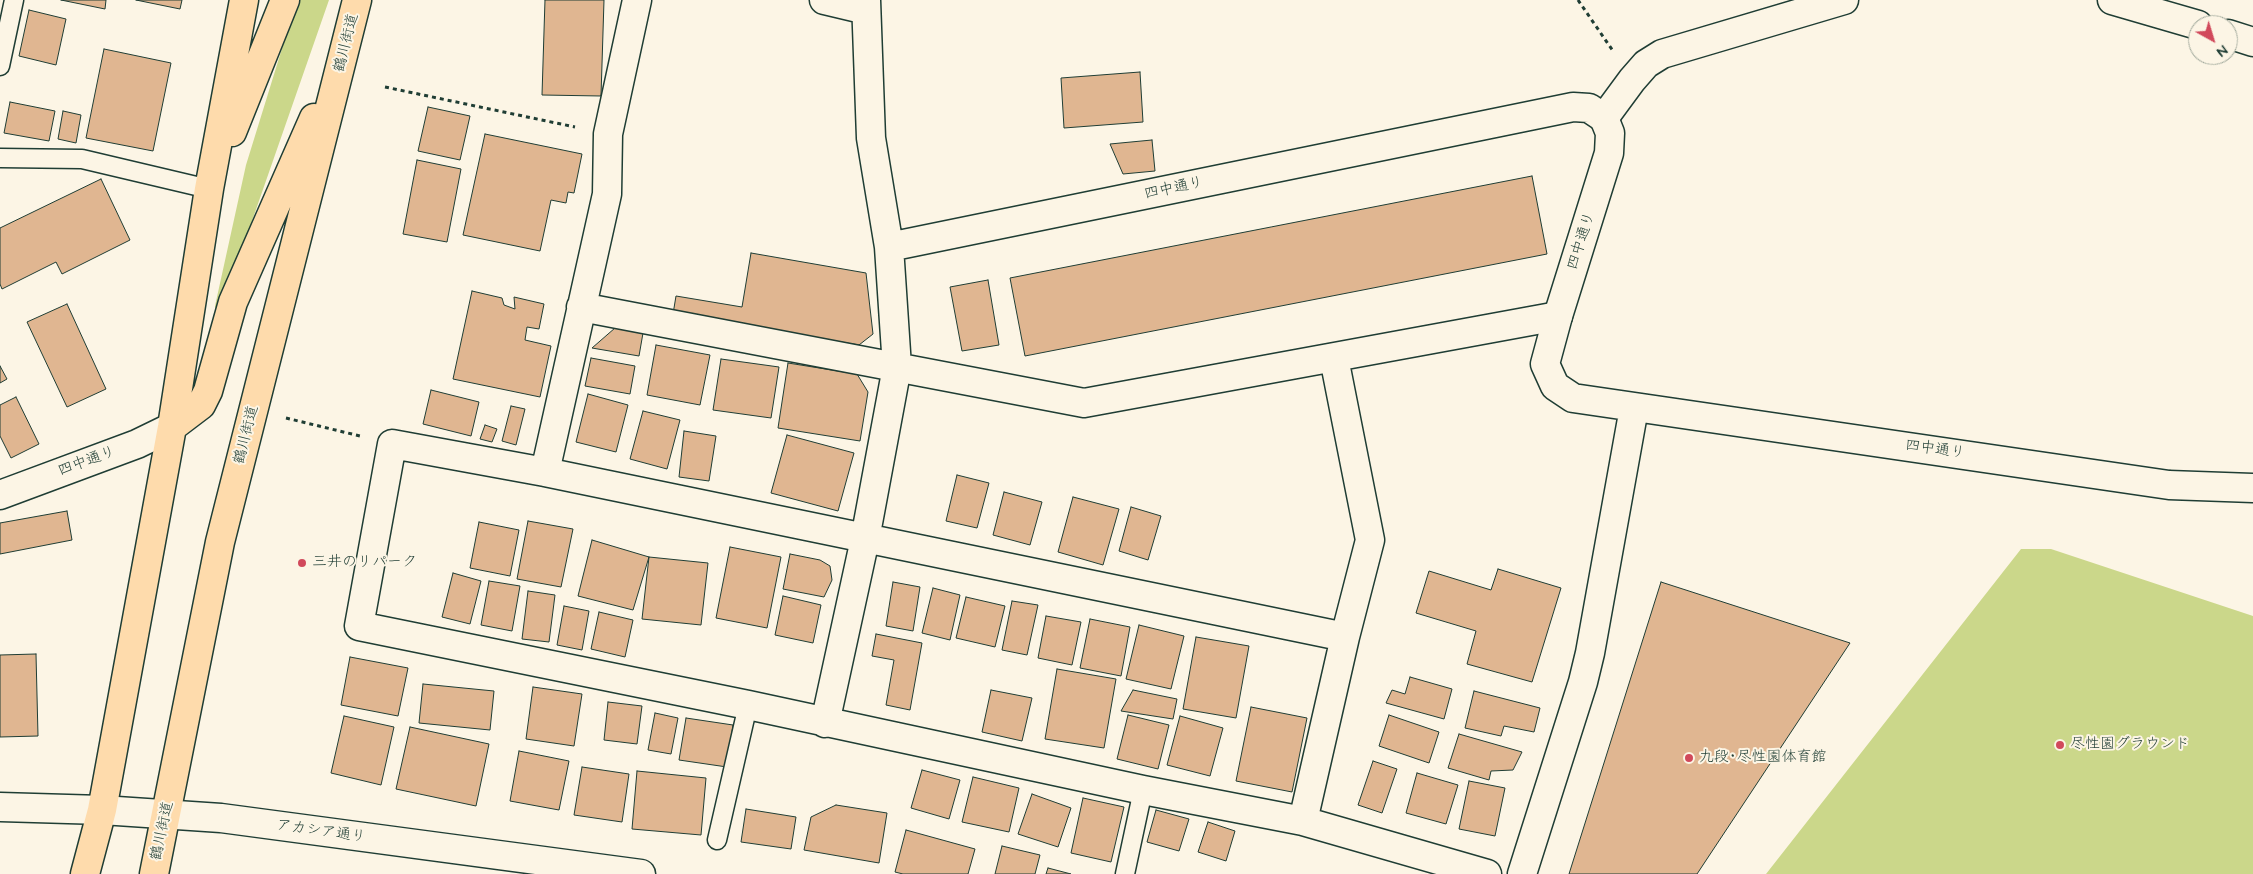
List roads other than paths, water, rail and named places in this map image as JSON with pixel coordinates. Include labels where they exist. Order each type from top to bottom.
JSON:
[{"type":"main road","points":[[85,874],[102,810],[172,427],[209,189],[244,0]]},
{"type":"main road","points":[[209,189],[285,0]]},
{"type":"main road","name":"鶴川街道","points":[[154,874],[220,542],[357,0]]},
{"type":"main road","points":[[172,427],[201,405],[208,391],[234,302],[346,44]]},
{"type":"street","points":[[545,472],[607,194],[608,134],[637,0]]},
{"type":"street","points":[[824,0],[866,5],[871,138],[889,247],[897,367],[865,539],[826,723]]},
{"type":"street","points":[[1604,118],[1646,64],[1662,54],[1844,0]]},
{"type":"street","points":[[2112,0],[2188,22]]},
{"type":"street","points":[[2238,37],[2253,42]]},
{"type":"street","name":"四中通り","points":[[889,247],[1572,107],[1589,108],[1604,118],[1610,133],[1610,153],[1558,316],[1545,364],[1555,386],[1573,398],[2169,485],[2253,488]]},
{"type":"street","points":[[581,307],[1084,403],[1558,316]]},
{"type":"street","points":[[1303,821],[1345,637],[1370,540],[1334,358]]},
{"type":"street","points":[[1522,874],[1588,663],[1634,408]]},
{"type":"street","name":"四中通り","points":[[0,494],[137,444],[172,427]]},
{"type":"street","points":[[1345,637],[545,472],[392,444],[359,626],[748,705],[1143,790],[1303,821],[1487,874]]},
{"type":"street","name":"アカシア通り","points":[[0,807],[102,810],[221,818],[641,874]]},
{"type":"lane","points":[[0,66],[14,0]]},
{"type":"lane","points":[[0,158],[82,159],[209,189]]},
{"type":"lane","points":[[717,840],[748,705]]},
{"type":"lane","points":[[1125,874],[1143,790]]},
{"type":"place","name":"三井のリパーク","points":[[302,563]]},
{"type":"place","name":"尽性園グラウンド","points":[[2060,745]]},
{"type":"place","name":"九段･尽性園体育館","points":[[1689,758]]}]
